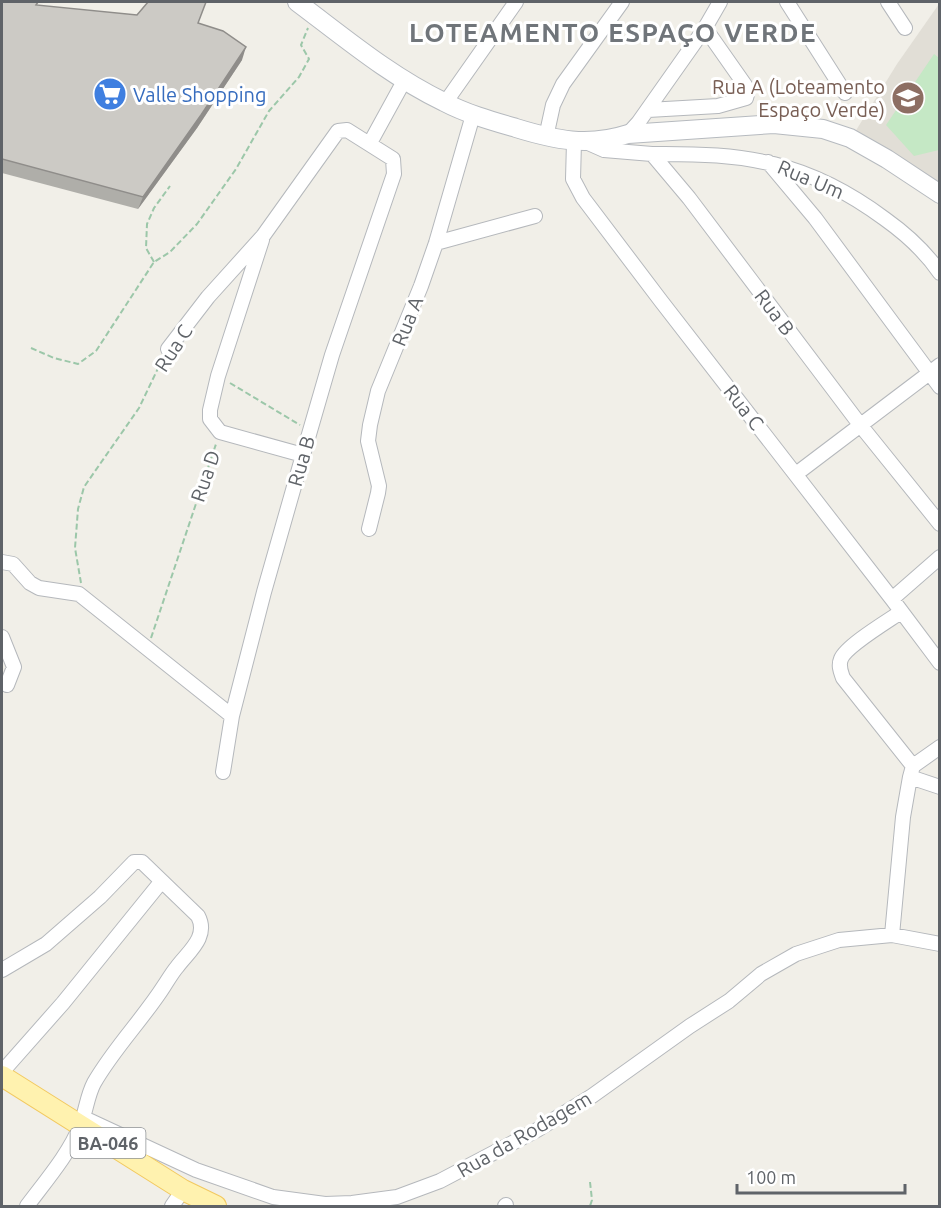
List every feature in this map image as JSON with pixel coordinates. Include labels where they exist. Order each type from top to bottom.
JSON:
[{"type":"main road","points":[[297,2],[361,52],[404,81],[473,115],[546,137],[580,142],[615,138],[628,134],[774,124],[823,129],[850,138],[887,159],[939,194]]},
{"type":"main road","name":"BA-046","points":[[2,1074],[81,1122],[183,1190],[216,1206]]},
{"type":"street","points":[[445,103],[516,2]]},
{"type":"street","points":[[546,137],[553,105],[563,84],[622,2]]},
{"type":"street","points":[[628,134],[648,110],[705,28],[720,2]]},
{"type":"street","points":[[788,2],[845,93]]},
{"type":"street","points":[[888,2],[905,28]]},
{"type":"street","points":[[648,110],[718,106],[746,98],[748,91],[705,28]]},
{"type":"street","points":[[370,143],[404,81]]},
{"type":"street","name":"Rua A","points":[[369,529],[379,486],[368,441],[375,402],[436,243],[473,115]]},
{"type":"street","name":"Rua C","points":[[168,349],[208,297],[263,236],[335,133],[340,129],[347,130],[370,143]]},
{"type":"street","points":[[580,142],[604,150],[652,154]]},
{"type":"street","name":"Rua C","points":[[580,142],[573,179],[576,188],[939,663]]},
{"type":"street","name":"Rua B","points":[[223,772],[232,716],[303,454],[332,356],[394,174],[395,162],[370,143]]},
{"type":"street","name":"Rua B","points":[[652,154],[689,198],[861,426],[939,524]]},
{"type":"street","name":"Rua Um","points":[[652,154],[686,154],[768,161],[798,170],[829,183],[863,203],[903,232],[931,260],[939,273]]},
{"type":"street","points":[[768,161],[934,369],[939,387]]},
{"type":"street","points":[[436,243],[535,216]]},
{"type":"street","name":"Rua D","points":[[220,432],[212,424],[210,415],[218,376],[263,236]]},
{"type":"street","points":[[796,474],[934,369]]},
{"type":"street","points":[[220,432],[303,454]]},
{"type":"street","points":[[892,599],[939,557]]},
{"type":"street","points":[[2,562],[14,564],[35,587],[75,592],[232,716]]},
{"type":"street","points":[[901,612],[848,650],[841,660],[840,668],[843,678],[912,772],[939,787]]},
{"type":"street","points":[[2,637],[14,668],[7,685]]},
{"type":"street","points":[[892,935],[903,817],[912,772],[939,747]]},
{"type":"street","points":[[2,970],[46,944],[100,897],[131,864],[138,861],[198,916],[202,928],[196,945],[176,968],[152,1005],[93,1085],[81,1122],[57,1166],[27,1206]]},
{"type":"street","points":[[2,1074],[161,882]]},
{"type":"street","name":"Rua da Rodagem","points":[[81,1122],[123,1134],[196,1170],[273,1197],[325,1204],[397,1197],[440,1181],[537,1130],[592,1096],[729,1001],[761,974],[796,954],[839,940],[892,935],[939,944]]},
{"type":"street","points":[[172,1206],[183,1190]]},
{"type":"path","points":[[31,348],[54,358],[78,364],[96,351],[154,262],[170,252],[196,224],[236,169],[268,111],[299,77],[309,59],[301,45],[313,14]]},
{"type":"path","points":[[154,262],[146,248],[147,224],[154,208],[170,186]]},
{"type":"path","name":"Rua C","points":[[89,602],[79,577],[75,548],[78,509],[84,487],[139,408],[168,349]]},
{"type":"path","points":[[218,376],[310,430]]},
{"type":"path","name":"Rua D","points":[[147,649],[220,432]]},
{"type":"path","points":[[590,1182],[592,1200],[590,1206]]},
{"type":"shaded area","name":"Rua A (Loteamento Espaço Verde)","points":[[939,4],[939,189],[855,132],[897,64]]},
{"type":"green space","points":[[934,54],[939,58],[939,150],[914,156],[886,125]]},
{"type":"building","name":"Valle Shopping","points":[[2,2],[38,2],[36,5],[137,15],[148,2],[206,2],[198,23],[223,31],[246,47],[143,197],[2,159]]},
{"type":"place","name":"Valle Shopping","points":[[110,94]]},
{"type":"place","name":"Rua A (Loteamento Espaço Verde)","points":[[908,98]]},
{"type":"district","name":"LOTEAMENTO ESPAÇO VERDE","points":[[613,32]]}]
